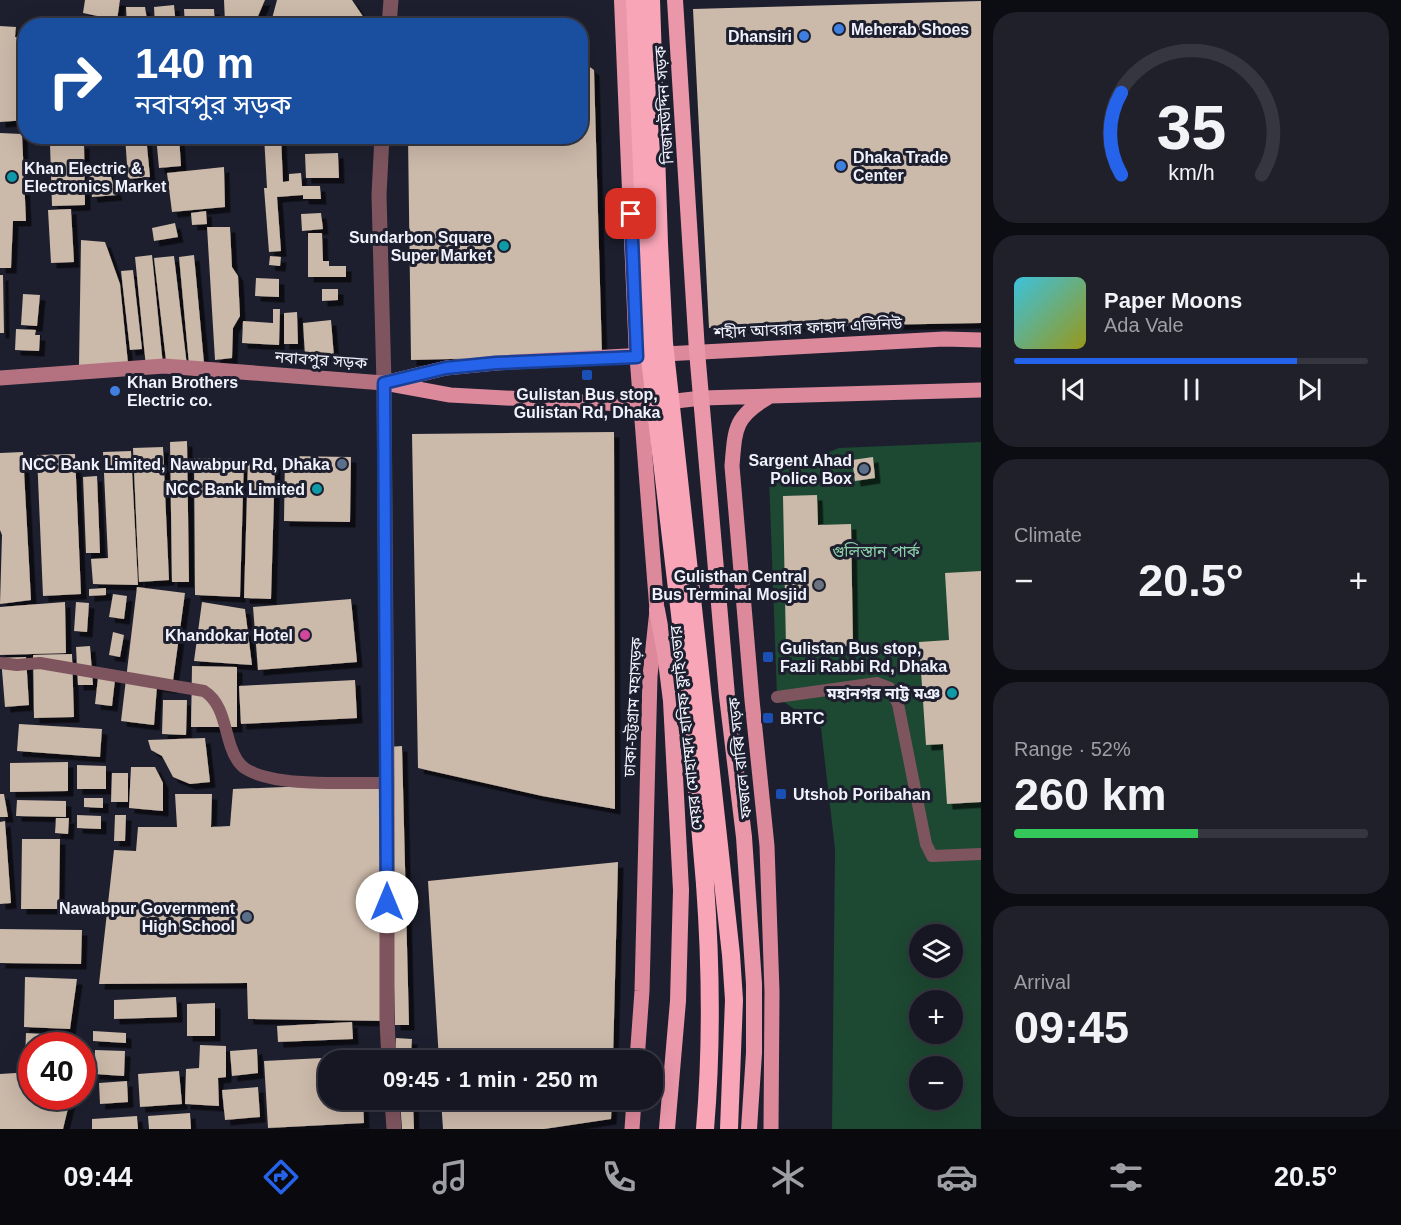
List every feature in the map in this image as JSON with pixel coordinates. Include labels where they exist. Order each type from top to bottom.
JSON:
[{"type":"highway","points":[[622,0],[637,357]]},
{"type":"highway","points":[[635,0],[650,359],[687,674],[709,945],[710,1043],[705,1129]]},
{"type":"highway","name":"মেয়র মোহাম্মদ হানিফ ফ্লাইওভার","points":[[651,0],[664,343],[731,955],[734,1000],[729,1129]]},
{"type":"highway","name":"নিজামউদ্দিন সড়ক","points":[[675,0],[698,351],[727,696],[744,837],[754,984],[754,1053],[749,1129]]},
{"type":"highway","points":[[657,610],[671,701],[681,890],[678,1002],[667,1129]]},
{"type":"main road","name":"শহীদ আবরার ফাহাদ এভিনিউ","points":[[637,357],[698,351],[944,339],[981,340]]},
{"type":"main road","name":"নবাবপুর সড়ক","points":[[0,378],[164,366],[384,383],[456,367],[637,357]]},
{"type":"main road","name":"ঢাকা-চট্টগ্রাম মহাসড়ক","points":[[637,357],[657,610],[650,676],[642,991],[638,1050]]},
{"type":"main road","points":[[384,383],[450,395],[641,405],[702,398],[767,398],[981,390]]},
{"type":"main road","name":"ফজলে রাব্বি সড়ক","points":[[767,398],[749,408],[739,421],[732,466],[767,846],[772,992],[771,1129]]},
{"type":"main road","points":[[632,1129],[633,1110]]},
{"type":"street","points":[[390,18],[391,0]]},
{"type":"street","points":[[382,144],[379,195],[384,383],[388,1050]]},
{"type":"street","points":[[393,1110],[394,1129]]},
{"type":"lane","points":[[0,663],[17,665],[40,663],[204,691],[219,707],[235,759],[245,769],[266,777],[292,781],[387,783]]},
{"type":"lane","points":[[777,698],[877,683],[890,688],[898,704],[926,844],[932,856],[981,854]]},
{"type":"green space","name":"গুলিস্তান পার্ক","points":[[981,442],[981,1129],[832,1129],[835,849],[821,728],[777,697],[769,476],[839,448]]},
{"type":"building","points":[[85,0],[120,0],[117,18],[83,13]]},
{"type":"building","points":[[224,0],[265,0],[257,18],[225,18]]},
{"type":"building","points":[[277,0],[352,0],[364,18],[272,18]]},
{"type":"building","name":"Dhaka Trade Center","points":[[981,1],[981,323],[709,328],[693,9]]},
{"type":"building","points":[[174,5],[175,18],[155,18],[154,7]]},
{"type":"building","points":[[126,7],[145,7],[147,18],[127,18]]},
{"type":"building","points":[[184,9],[214,9],[215,18],[185,18]]},
{"type":"building","points":[[0,26],[16,27],[18,121],[0,122]]},
{"type":"building","name":"Sundarbon Square Super Market","points":[[588,66],[594,70],[602,355],[411,360],[408,144],[588,144]]},
{"type":"building","name":"Khan Electric & Electronics Market","points":[[0,133],[18,134],[18,144],[22,144],[26,221],[13,221],[11,268],[0,268]]},
{"type":"building","points":[[50,144],[84,144],[85,205],[52,206]]},
{"type":"building","points":[[126,144],[147,144],[150,177],[128,179]]},
{"type":"building","points":[[157,144],[180,144],[181,166],[159,168]]},
{"type":"building","points":[[264,144],[281,144],[283,182],[289,181],[289,174],[301,173],[302,186],[320,186],[321,199],[303,199],[303,195],[277,197],[281,251],[269,252],[264,188],[267,188]]},
{"type":"building","points":[[338,153],[339,178],[306,178],[305,154]]},
{"type":"building","points":[[224,167],[225,207],[172,212],[167,173]]},
{"type":"building","points":[[108,168],[117,195],[92,197],[89,170]]},
{"type":"building","points":[[71,209],[74,262],[51,263],[48,210]]},
{"type":"building","points":[[206,211],[207,224],[192,225],[191,213]]},
{"type":"building","points":[[321,213],[323,229],[302,231],[301,214]]},
{"type":"building","points":[[175,223],[178,237],[154,241],[152,228]]},
{"type":"building","points":[[207,227],[230,227],[232,267],[238,276],[240,316],[233,328],[232,358],[215,360]]},
{"type":"building","points":[[308,233],[322,233],[323,261],[329,261],[329,266],[346,266],[346,277],[308,277]]},
{"type":"building","points":[[81,240],[105,242],[120,284],[128,363],[79,366]]},
{"type":"building","points":[[152,255],[163,365],[146,367],[135,257]]},
{"type":"building","points":[[194,255],[204,363],[189,364],[179,257]]},
{"type":"building","points":[[174,256],[187,366],[167,369],[154,258]]},
{"type":"building","points":[[270,256],[281,257],[280,266],[269,265]]},
{"type":"building","points":[[133,270],[142,349],[130,350],[121,271]]},
{"type":"building","points":[[0,275],[3,275],[4,333],[0,333]]},
{"type":"building","points":[[256,278],[279,279],[279,297],[255,296]]},
{"type":"building","points":[[322,289],[338,289],[338,300],[322,301]]},
{"type":"building","points":[[23,294],[40,295],[37,326],[21,325]]},
{"type":"building","points":[[273,309],[280,309],[279,345],[242,343],[243,321],[273,323]]},
{"type":"building","points":[[297,312],[298,344],[284,344],[284,313]]},
{"type":"building","points":[[331,320],[334,357],[318,359],[318,354],[305,356],[303,323]]},
{"type":"building","points":[[16,329],[36,330],[35,335],[40,335],[39,351],[15,350]]},
{"type":"building","points":[[614,432],[615,809],[542,796],[418,768],[412,434]]},
{"type":"building","points":[[187,441],[189,582],[172,582],[170,442]]},
{"type":"building","points":[[163,447],[169,580],[139,582],[133,448]]},
{"type":"building","points":[[131,451],[138,585],[93,584],[91,559],[108,558],[103,452]]},
{"type":"building","points":[[23,452],[31,600],[0,604],[2,535],[0,530],[0,453]]},
{"type":"building","points":[[75,454],[81,594],[43,596],[37,455]]},
{"type":"building","name":"NCC Bank Limited","points":[[285,456],[351,457],[350,522],[284,521]]},
{"type":"building","name":"Sargent Ahad Police Box","points":[[873,457],[875,478],[855,481],[852,460]]},
{"type":"building","points":[[194,458],[244,459],[240,597],[195,595]]},
{"type":"building","points":[[248,462],[275,463],[271,599],[244,598]]},
{"type":"building","points":[[97,476],[100,553],[86,553],[83,477]]},
{"type":"building","name":"Gulisthan Central Bus Terminal Mosjid","points":[[817,495],[818,525],[851,524],[853,646],[786,647],[783,496]]},
{"type":"building","name":"মহানগর নাট্ট মঞ","points":[[981,571],[981,802],[947,804],[943,744],[926,745],[919,642],[949,640],[945,573]]},
{"type":"building","points":[[137,587],[185,593],[172,688],[157,686],[154,725],[121,721]]},
{"type":"building","points":[[106,588],[106,595],[89,596],[89,589]]},
{"type":"building","points":[[113,594],[127,596],[124,619],[109,617]]},
{"type":"building","name":"Khandokar Hotel","points":[[351,599],[357,662],[258,670],[253,607]]},
{"type":"building","points":[[65,602],[66,653],[0,655],[0,607]]},
{"type":"building","points":[[76,602],[89,603],[87,632],[74,631]]},
{"type":"building","points":[[202,602],[245,609],[252,665],[194,661]]},
{"type":"building","points":[[113,632],[124,635],[120,657],[109,655]]},
{"type":"building","points":[[90,646],[93,685],[78,685],[76,647]]},
{"type":"building","points":[[72,654],[74,717],[34,718],[33,655]]},
{"type":"building","points":[[26,657],[29,705],[5,707],[1,658]]},
{"type":"building","points":[[192,666],[237,667],[237,727],[191,727]]},
{"type":"building","points":[[99,669],[116,671],[112,706],[95,704]]},
{"type":"building","points":[[355,680],[357,718],[241,724],[239,686]]},
{"type":"building","points":[[163,700],[187,700],[186,735],[162,734]]},
{"type":"building","points":[[19,724],[102,729],[100,757],[17,751]]},
{"type":"building","points":[[205,738],[210,782],[190,784],[173,777],[162,756],[151,750],[148,740]]},
{"type":"building","points":[[402,746],[409,1025],[395,1025],[388,747]]},
{"type":"building","points":[[68,762],[68,791],[10,792],[10,763]]},
{"type":"building","points":[[77,765],[106,766],[106,789],[77,789]]},
{"type":"building","points":[[131,767],[155,767],[163,783],[163,811],[129,808]]},
{"type":"building","points":[[112,773],[128,773],[128,802],[111,802]]},
{"type":"building","name":"Nawabpur Government High School","points":[[387,783],[387,1021],[248,1019],[247,983],[99,984],[114,850],[136,851],[138,827],[177,827],[175,794],[212,794],[211,827],[230,826],[233,789]]},
{"type":"building","points":[[0,794],[4,794],[8,817],[0,817]]},
{"type":"building","points":[[84,798],[103,798],[103,808],[84,807]]},
{"type":"building","points":[[17,800],[66,801],[66,817],[16,816]]},
{"type":"building","points":[[77,815],[101,816],[101,829],[77,828]]},
{"type":"building","points":[[115,815],[126,815],[125,841],[114,841]]},
{"type":"building","points":[[56,818],[69,818],[68,834],[55,833]]},
{"type":"building","points":[[5,821],[11,903],[0,904],[0,822]]},
{"type":"building","points":[[22,839],[60,839],[59,909],[21,909]]},
{"type":"building","points":[[618,862],[613,1050],[438,1050],[428,881]]},
{"type":"building","points":[[0,929],[82,930],[81,964],[0,963]]},
{"type":"building","points":[[25,977],[77,979],[70,1029],[24,1027]]},
{"type":"building","points":[[176,997],[177,1017],[114,1019],[114,1000]]},
{"type":"building","points":[[215,1003],[215,1036],[187,1036],[187,1004]]},
{"type":"building","points":[[352,1022],[353,1039],[278,1042],[277,1026]]},
{"type":"building","points":[[93,1031],[126,1033],[126,1043],[96,1041],[96,1032]]},
{"type":"building","points":[[396,1038],[412,1039],[411,1050],[395,1050]]},
{"type":"building","points":[[200,1045],[226,1046],[226,1077],[218,1078],[219,1106],[185,1104],[186,1069],[199,1068]]},
{"type":"building","points":[[257,1049],[258,1073],[232,1076],[230,1051]]},
{"type":"building","points":[[96,1050],[125,1051],[124,1076],[96,1074]]},
{"type":"building","points":[[318,1058],[318,1110],[363,1110],[364,1123],[268,1128],[264,1061]]},
{"type":"building","points":[[179,1071],[182,1104],[140,1107],[138,1074]]},
{"type":"building","points":[[18,1073],[18,1110],[68,1110],[63,1129],[0,1129],[0,1074]]},
{"type":"building","points":[[127,1081],[128,1102],[100,1104],[99,1083]]},
{"type":"building","points":[[258,1087],[260,1117],[225,1120],[222,1090]]},
{"type":"building","points":[[401,1110],[413,1110],[414,1129],[402,1129]]},
{"type":"building","points":[[442,1110],[611,1110],[611,1119],[544,1129],[443,1129]]},
{"type":"building","points":[[190,1113],[191,1129],[149,1129],[148,1116]]},
{"type":"building","points":[[137,1116],[138,1129],[92,1129],[92,1119]]},
{"type":"place","name":"Meherab Shoes","points":[[839,29]]},
{"type":"place","name":"Dhansiri","points":[[804,36]]},
{"type":"place","name":"Dhaka Trade Center","points":[[841,166]]},
{"type":"place","name":"Khan Electric & Electronics Market","points":[[12,177]]},
{"type":"place","name":"Sundarbon Square Super Market","points":[[504,246]]},
{"type":"place","name":"Gulistan Bus stop, Gulistan Rd, Dhaka","points":[[587,375]]},
{"type":"place","name":"Khan Brothers Electric co.","points":[[115,391]]},
{"type":"place","name":"NCC Bank Limited, Nawabpur Rd, Dhaka","points":[[342,464]]},
{"type":"place","name":"Sargent Ahad Police Box","points":[[864,469]]},
{"type":"place","name":"NCC Bank Limited","points":[[317,489]]},
{"type":"place","name":"Gulisthan Central Bus Terminal Mosjid","points":[[819,585]]},
{"type":"place","name":"Khandokar Hotel","points":[[305,635]]},
{"type":"place","name":"Gulistan Bus stop, Fazli Rabbi Rd, Dhaka","points":[[768,657]]},
{"type":"place","name":"মহানগর নাট্ট মঞ","points":[[952,693]]},
{"type":"place","name":"BRTC","points":[[768,718]]},
{"type":"place","name":"Utshob Poribahan","points":[[781,794]]},
{"type":"place","name":"Nawabpur Government High School","points":[[247,917]]},
{"type":"route","points":[[387,902],[384,383],[446,368],[496,363],[637,357],[631,214]]}]
